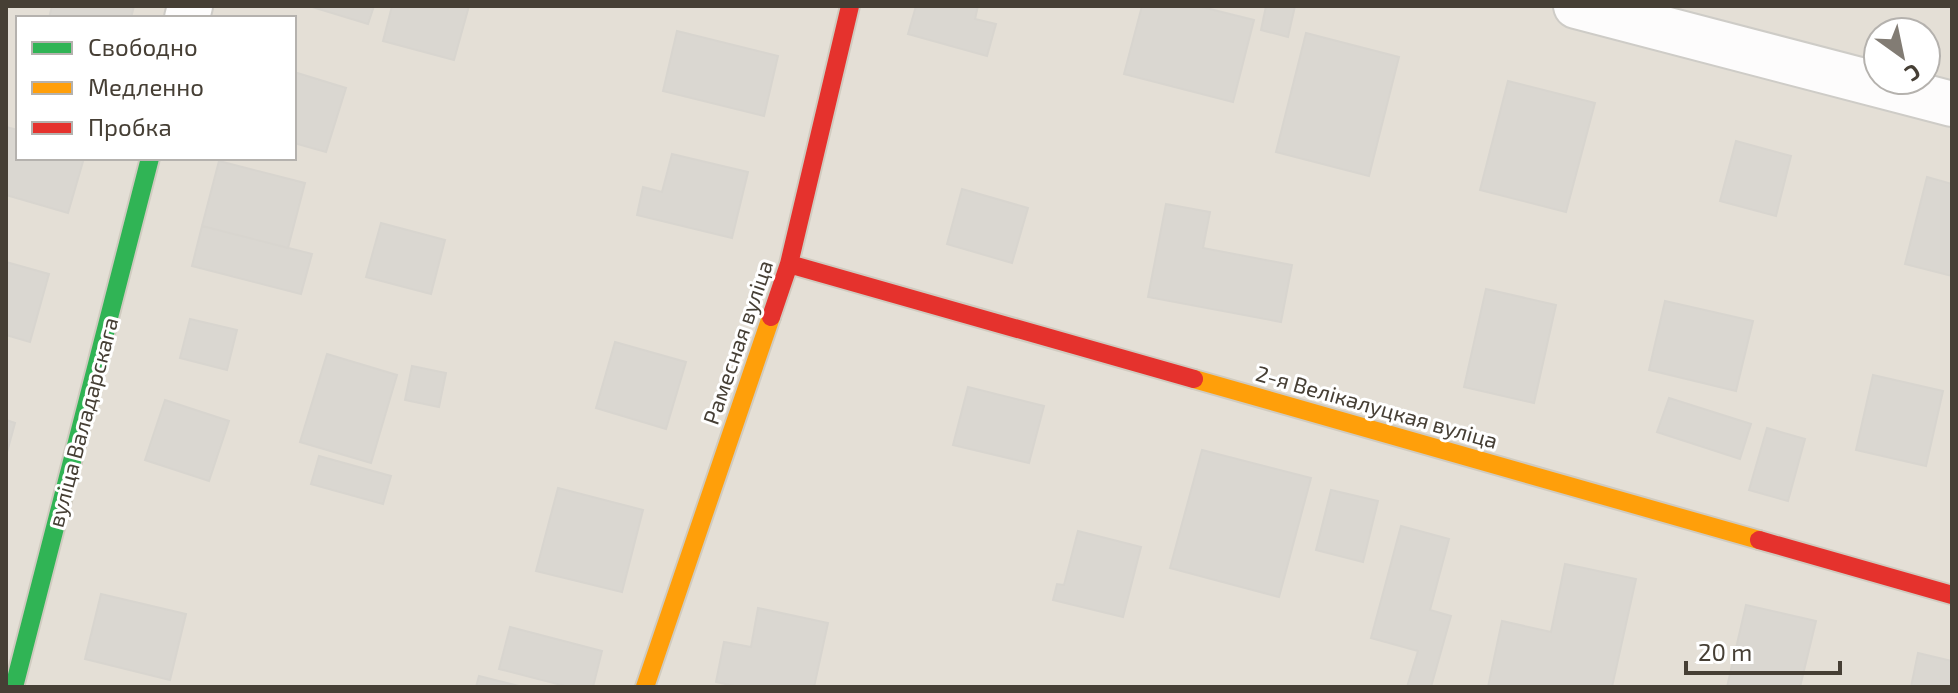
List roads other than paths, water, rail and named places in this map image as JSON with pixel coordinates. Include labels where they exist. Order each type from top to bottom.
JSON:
[{"type":"street","name":"Рамесная вуліца","points":[[645,687],[789,264],[850,6]]},
{"type":"street","points":[[1576,6],[1952,104]]},
{"type":"street","name":"вуліца Валадарскага","points":[[14,687],[149,160]]},
{"type":"street","name":"2-я Велікалуцкая вуліца","points":[[789,264],[1952,595]]}]
